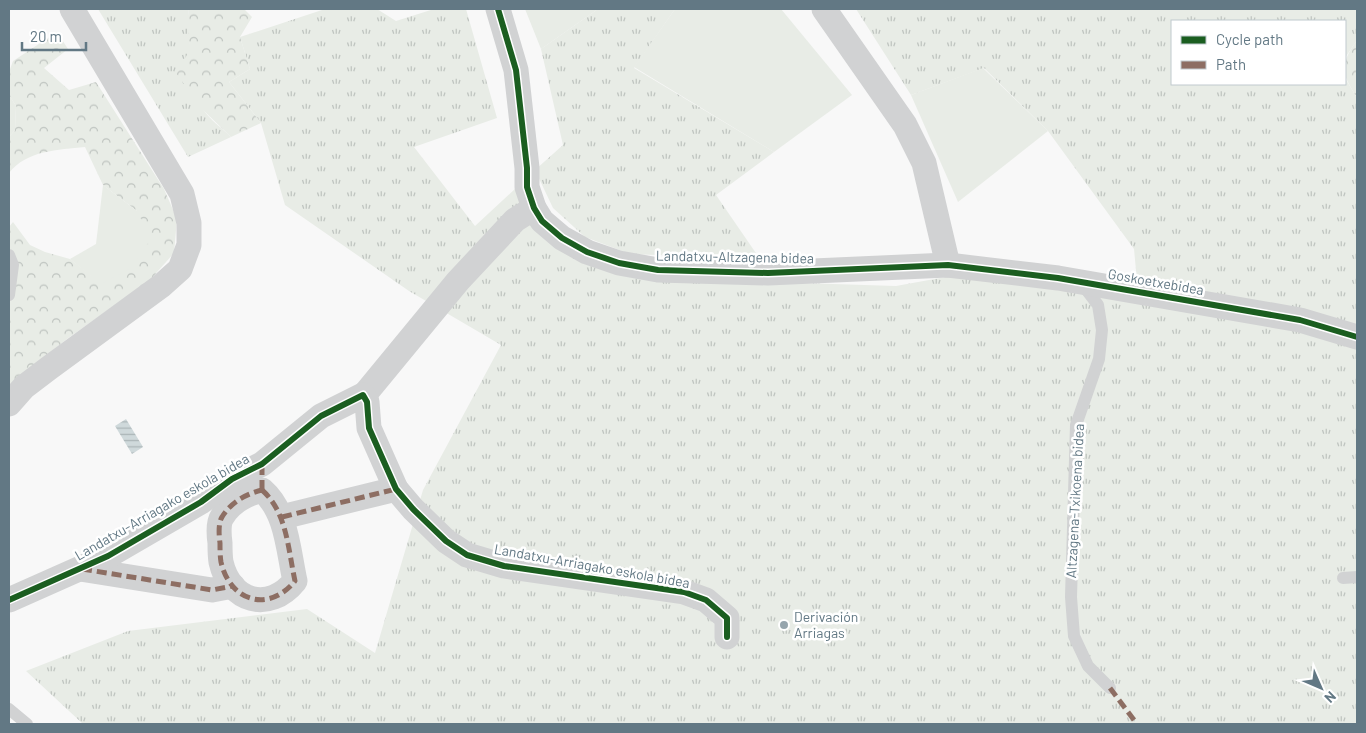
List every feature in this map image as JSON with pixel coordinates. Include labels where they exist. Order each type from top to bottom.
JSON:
[{"type":"street","points":[[9,404],[24,388],[49,368],[162,286],[180,268],[190,245],[189,223],[182,194],[72,9]]},
{"type":"street","name":"Landatxu-Altzagena bidea","points":[[498,9],[516,70],[527,168],[527,187],[534,208],[542,221],[562,238],[587,252],[618,263],[658,270],[768,273],[948,265]]},
{"type":"street","points":[[824,9],[905,125],[921,156],[948,265]]},
{"type":"street","points":[[365,394],[458,281],[515,220],[534,208]]},
{"type":"street","name":"Goskoetxebidea","points":[[948,265],[1080,282],[1300,320],[1357,337]]},
{"type":"street","name":"Landatxu-Arriagako eskola bidea","points":[[9,600],[80,569],[202,502],[232,479],[262,464],[321,416],[364,395],[367,402],[369,428],[396,489],[413,509],[446,541],[467,555],[504,566],[684,592],[706,600],[727,618],[727,637]]},
{"type":"street","points":[[262,464],[262,490],[270,497],[282,517],[295,581],[287,590],[280,594],[260,601],[246,598],[233,586],[221,563],[219,537],[221,519],[231,506],[246,494],[262,490]]},
{"type":"street","points":[[282,517],[396,489]]},
{"type":"street","points":[[80,569],[212,590],[233,586]]},
{"type":"lane","points":[[9,255],[13,265],[9,295]]},
{"type":"lane","name":"Altzagena-Txikoena bidea","points":[[1080,282],[1098,305],[1102,330],[1099,359],[1076,425],[1071,597],[1074,636],[1088,666],[1110,688]]},
{"type":"lane","points":[[1343,578],[1357,577]]},
{"type":"lane","points":[[9,709],[27,724]]},
{"type":"green space","points":[[98,9],[189,9],[192,60],[200,102],[209,116],[231,137],[188,157]]},
{"type":"green space","points":[[189,9],[244,9],[252,17],[240,37],[250,69],[229,82],[261,123],[231,137],[202,109],[176,73],[190,50],[187,22]]},
{"type":"green space","points":[[325,9],[377,9],[396,21],[434,9],[466,9],[497,118],[414,147],[475,226],[516,188],[531,225],[706,280],[896,286],[962,274],[1315,331],[1357,349],[1357,724],[83,724],[26,671],[128,631],[307,609],[375,653],[423,490],[501,345],[409,291],[285,205],[261,123],[229,82],[250,69],[240,37]]},
{"type":"green space","points":[[525,9],[598,9],[541,49]]},
{"type":"green space","points":[[598,9],[675,9],[634,68],[774,152],[716,195],[760,259],[630,254],[585,237],[553,208],[535,170],[563,145],[541,49]]},
{"type":"green space","points":[[675,9],[781,9],[852,95],[774,152],[634,67]]},
{"type":"green space","points":[[856,9],[1357,9],[1357,40],[1346,56],[1346,20],[1171,20],[1171,85],[1346,85],[1346,80],[1357,98],[1357,328],[1137,281],[1134,249],[1048,131],[984,68],[911,95]]},
{"type":"green space","points":[[57,32],[68,49],[44,68],[69,90],[96,82],[164,189],[177,219],[174,253],[150,280],[67,339],[9,385],[9,227],[13,222],[30,245],[45,252],[70,259],[101,283],[137,211],[103,185],[85,147],[54,150],[34,155],[16,165],[9,173],[9,137],[15,130],[16,106],[9,95],[9,72],[13,61]]},
{"type":"green space","points":[[1357,40],[1357,98],[1346,77],[1346,60]]},
{"type":"green space","points":[[983,68],[1048,131],[958,202],[911,95]]},
{"type":"green space","points":[[9,95],[16,106],[15,130],[9,137]]},
{"type":"green space","points":[[103,185],[137,211],[151,239],[131,268],[101,284],[70,259],[96,244]]},
{"type":"shaded area","points":[[126,419],[143,447],[132,454],[115,426]]},
{"type":"marked path","points":[[262,464],[262,490]]},
{"type":"marked path","points":[[282,517],[396,489]]},
{"type":"marked path","points":[[262,490],[277,509],[282,520],[295,581],[285,591],[263,600],[242,594],[226,576],[221,562],[219,533],[221,520],[230,507],[245,496],[262,490]]},
{"type":"marked path","points":[[82,569],[212,590],[233,586]]},
{"type":"marked path","points":[[1110,688],[1137,724]]},
{"type":"cycle path","points":[[498,9],[516,70],[527,168],[527,187],[534,208],[542,221],[562,238],[587,252],[619,263],[658,270],[768,273],[948,265],[1058,278],[1300,320],[1357,337]]},
{"type":"cycle path","points":[[9,600],[108,556],[201,502],[232,479],[262,464],[321,416],[363,395],[367,402],[369,428],[396,489],[413,509],[446,541],[467,555],[504,566],[684,592],[706,600],[727,618],[727,637]]},
{"type":"place","name":"Derivación Arriagas","points":[[784,625]]}]
